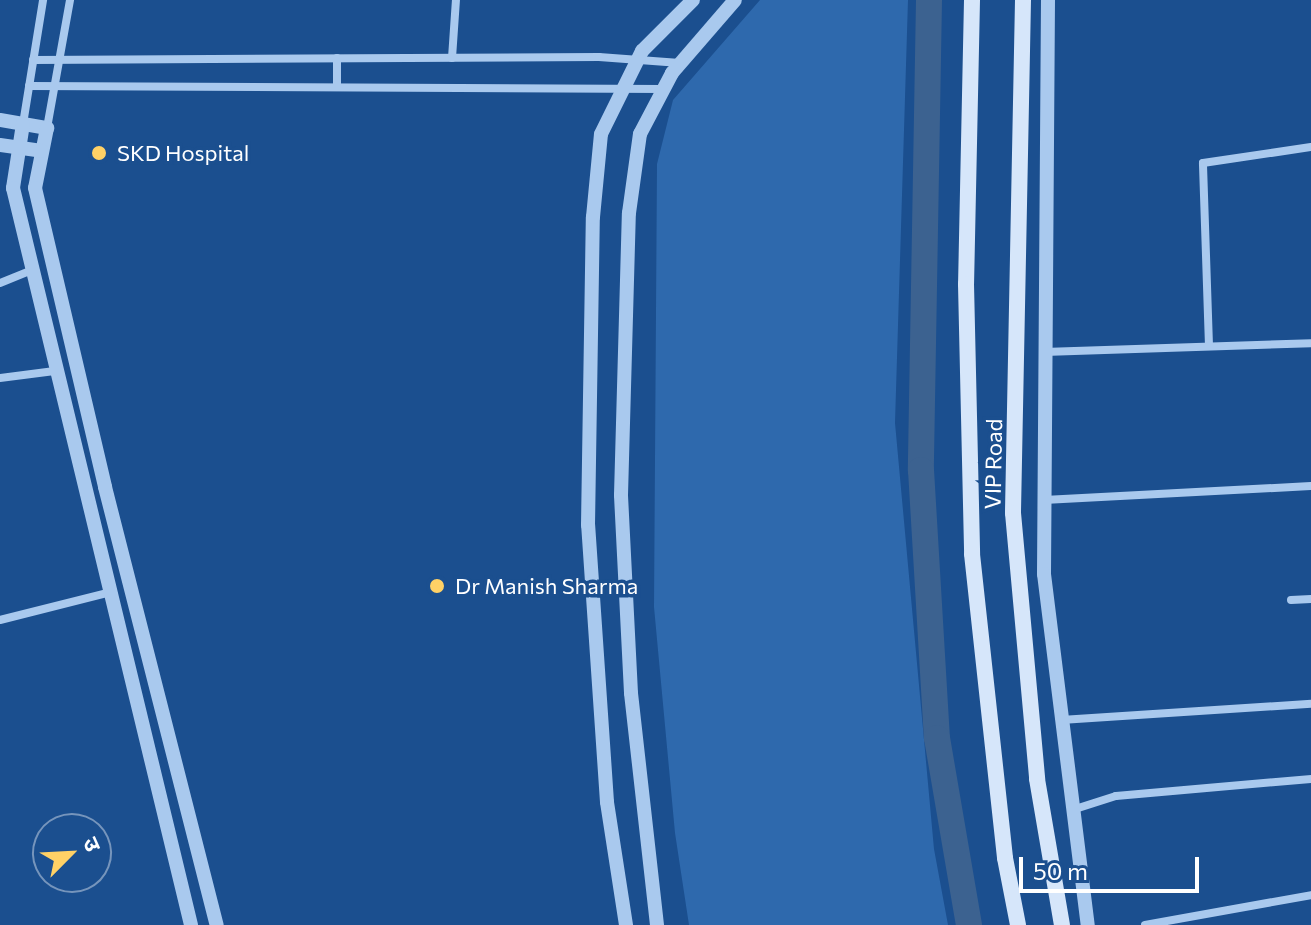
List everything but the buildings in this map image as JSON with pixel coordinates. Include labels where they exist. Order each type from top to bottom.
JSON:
[{"type":"main road","name":"VIP Road","points":[[972,0],[966,284],[972,554],[1005,858],[1018,925]]},
{"type":"main road","name":"VIP Road","points":[[1023,0],[1013,513],[1037,779],[1062,925]]},
{"type":"street","points":[[43,0],[13,188],[107,593],[191,925]]},
{"type":"street","points":[[70,0],[35,188],[105,487],[217,925]]},
{"type":"street","points":[[452,58],[456,0]]},
{"type":"street","points":[[626,925],[607,802],[588,525],[593,217],[601,134],[638,59],[693,0]]},
{"type":"street","points":[[657,925],[631,693],[621,495],[629,213],[640,134],[682,63],[735,0]]},
{"type":"street","points":[[1048,0],[1042,352],[1044,574],[1071,810],[1088,925]]},
{"type":"street","points":[[337,58],[337,87]]},
{"type":"street","points":[[33,60],[452,58],[638,59],[682,63]]},
{"type":"street","points":[[29,86],[664,89]]},
{"type":"street","points":[[0,120],[47,128]]},
{"type":"street","points":[[0,145],[42,151]]},
{"type":"street","points":[[1209,346],[1203,163],[1311,147]]},
{"type":"street","points":[[0,283],[32,270]]},
{"type":"street","points":[[1042,352],[1311,343]]},
{"type":"street","points":[[0,378],[55,371]]},
{"type":"street","points":[[1044,500],[1311,486]]},
{"type":"street","points":[[0,620],[107,593]]},
{"type":"street","points":[[1291,600],[1311,599]]},
{"type":"street","points":[[1061,720],[1311,704]]},
{"type":"street","points":[[1071,810],[1116,796],[1311,779]]},
{"type":"street","points":[[1145,925],[1311,895]]},
{"type":"shaded area","points":[[760,0],[908,0],[895,423],[934,849],[948,925],[689,925],[675,833],[654,607],[657,164],[673,100]]},
{"type":"waterway","points":[[929,0],[921,470],[937,738],[969,925]]},
{"type":"place","name":"SKD Hospital","points":[[99,153]]},
{"type":"place","name":"Dr Manish Sharma","points":[[437,586]]}]
